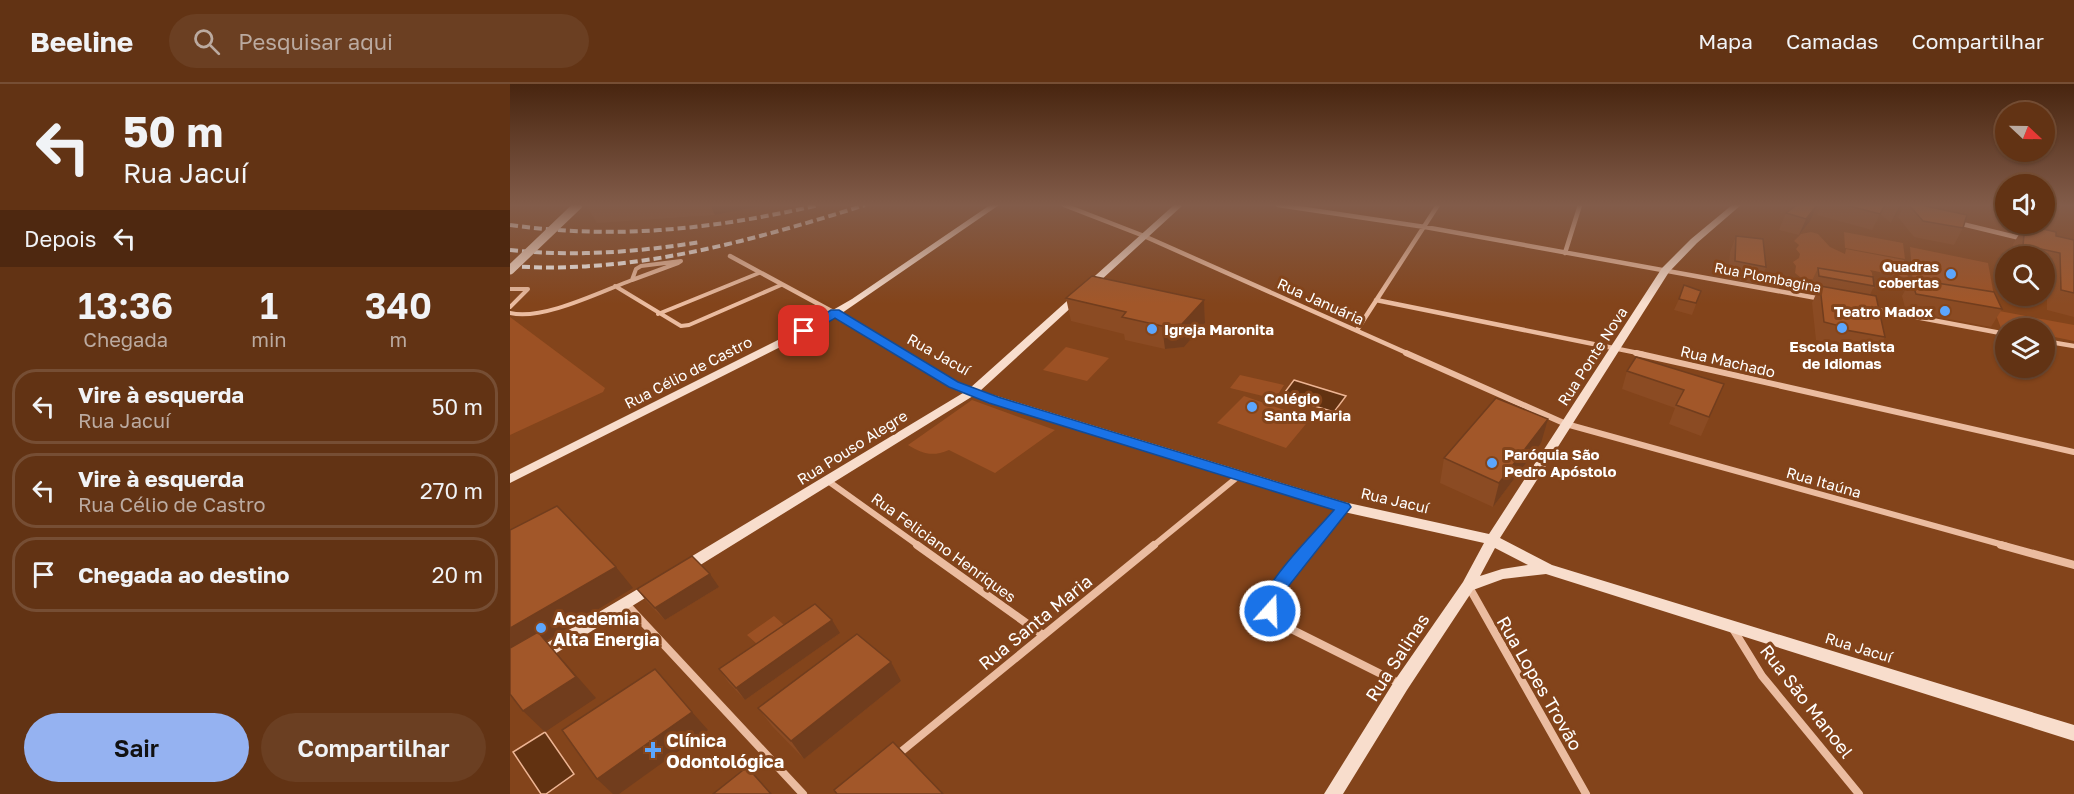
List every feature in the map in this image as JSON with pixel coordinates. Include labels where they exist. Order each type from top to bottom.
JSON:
[{"type":"street","points":[[510,270],[543,238]]},
{"type":"street","name":"Rua Célio de Castro","points":[[510,479],[804,331],[835,313],[946,238]]},
{"type":"street","name":"Rua Pouso Alegre","points":[[529,661],[972,392],[1142,238]]},
{"type":"street","name":"Rua Januária","points":[[1149,238],[1566,424]]},
{"type":"street","points":[[1357,330],[1418,238]]},
{"type":"street","name":"Rua Plombagina","points":[[1485,238],[1829,301]]},
{"type":"street","points":[[1564,253],[1569,238]]},
{"type":"street","name":"Rua Ponte Nova","points":[[1492,540],[1665,270],[1697,238]]},
{"type":"street","points":[[2019,238],[2030,241]]},
{"type":"street","name":"Rua Jacuí","points":[[729,256],[835,313],[953,385],[972,392],[1344,507],[1492,540],[1547,569],[2074,733]]},
{"type":"street","name":"Rua Machado","points":[[1376,300],[1616,348],[2074,452]]},
{"type":"street","points":[[1864,307],[1995,332]]},
{"type":"street","points":[[2055,343],[2074,346]]},
{"type":"street","name":"Rua Itaúna","points":[[1566,424],[2074,565]]},
{"type":"street","name":"Rua Santa Maria","points":[[887,764],[1240,475]]},
{"type":"street","name":"Rua Feliciano Henriques","points":[[828,481],[1043,635]]},
{"type":"street","points":[[1344,507],[1276,589],[1271,599],[1270,611],[1287,627],[1401,685]]},
{"type":"street","name":"Rua Salinas","points":[[1333,794],[1401,685],[1468,586],[1492,540]]},
{"type":"street","points":[[1468,586],[1502,574],[1547,569]]},
{"type":"street","name":"Rua Lopes Trovão","points":[[1468,586],[1586,794]]},
{"type":"street","points":[[625,603],[803,794]]},
{"type":"street","name":"Rua São Manoel","points":[[1731,626],[1762,676],[1859,794]]},
{"type":"lane","points":[[510,313],[522,316],[542,313],[615,286],[632,280],[678,263],[681,261],[641,266],[636,269],[632,280]]},
{"type":"lane","points":[[658,314],[759,273]]},
{"type":"lane","points":[[615,286],[677,326],[689,325],[782,285]]},
{"type":"lane","points":[[510,289],[528,289],[510,307]]},
{"type":"shaded area","points":[[1797,238],[1822,238],[1830,247],[1845,254],[1846,249],[1904,260],[1908,278],[1870,270],[1874,288],[1866,291],[1800,277],[1795,273],[1796,266],[1793,262],[1799,258],[1800,254],[1796,249],[1799,245],[1794,241]]},
{"type":"shaded area","points":[[1844,238],[1877,238],[1903,243],[1905,259],[1845,248]]},
{"type":"shaded area","name":"Quadras cobertas","points":[[1910,247],[1988,263],[1995,301],[1913,284]]},
{"type":"shaded area","points":[[1994,310],[2037,318],[1997,318]]},
{"type":"shaded area","points":[[510,317],[605,388],[603,392],[510,435]]},
{"type":"shaded area","points":[[2055,321],[2074,325],[2074,341],[2055,337]]},
{"type":"shaded area","points":[[1066,347],[1109,358],[1087,381],[1043,370]]},
{"type":"shaded area","points":[[1240,375],[1284,385],[1275,399],[1230,388]]},
{"type":"shaded area","points":[[1294,380],[1346,396],[1334,412],[1282,396]]},
{"type":"shaded area","points":[[1244,396],[1310,419],[1286,448],[1217,423]]},
{"type":"shaded area","points":[[972,400],[1055,430],[995,473],[949,450],[928,454],[908,445]]},
{"type":"shaded area","points":[[774,616],[784,625],[757,644],[747,635]]},
{"type":"shaded area","points":[[545,732],[574,774],[546,794],[541,794],[513,752]]},
{"type":"building","points":[[1736,238],[1763,239],[1766,267],[1735,261]]},
{"type":"building","points":[[2024,238],[2074,240],[2074,293],[2061,290],[2060,253],[2055,252],[2055,246],[2023,245]]},
{"type":"building","points":[[1818,268],[1873,277],[1874,286],[1819,276]]},
{"type":"building","points":[[1092,276],[1204,300],[1182,324],[1162,326],[1122,317],[1126,312],[1066,298]]},
{"type":"building","points":[[1911,279],[1994,292],[1995,306],[2001,306],[2002,309],[1916,294]]},
{"type":"building","points":[[1684,285],[1701,291],[1696,303],[1679,299]]},
{"type":"building","points":[[1820,286],[1876,296],[1885,337],[1840,329],[1840,326],[1824,322]]},
{"type":"building","points":[[1636,357],[1724,384],[1709,417],[1676,405],[1684,390],[1627,371]]},
{"type":"building","points":[[1496,398],[1548,419],[1499,483],[1444,458]]},
{"type":"building","points":[[557,506],[616,567],[510,628],[510,530]]},
{"type":"building","points":[[692,556],[710,574],[655,608],[637,589]]},
{"type":"building","points":[[815,604],[832,620],[736,688],[719,669]]},
{"type":"building","points":[[538,632],[576,677],[523,711],[510,694],[510,648]]},
{"type":"building","points":[[857,634],[891,662],[791,741],[758,708]]},
{"type":"building","points":[[655,669],[692,712],[597,779],[562,730]]},
{"type":"building","points":[[893,742],[943,794],[837,794],[834,790]]},
{"type":"building","points":[[747,767],[771,794],[713,794]]},
{"type":"railway","points":[[510,266],[555,267],[645,260],[749,238]]},
{"type":"railway","points":[[510,250],[558,253],[606,252],[701,242]]},
{"type":"place","name":"Quadras cobertas","points":[[1951,274]]},
{"type":"place","name":"Teatro Madox","points":[[1945,311]]},
{"type":"place","name":"Escola Batista de Idiomas","points":[[1842,328]]},
{"type":"place","name":"Igreja Maronita","points":[[1152,329]]},
{"type":"place","name":"Colégio Santa Maria","points":[[1252,407]]},
{"type":"place","name":"Paróquia São Pedro Apóstolo","points":[[1492,463]]},
{"type":"place","name":"Academia Alta Energia","points":[[541,628]]},
{"type":"place","name":"Clínica Odontológica","points":[[653,750]]},
{"type":"route","points":[[804,331],[835,313],[953,385],[993,400],[1344,507],[1276,589],[1271,599],[1270,611]]}]
